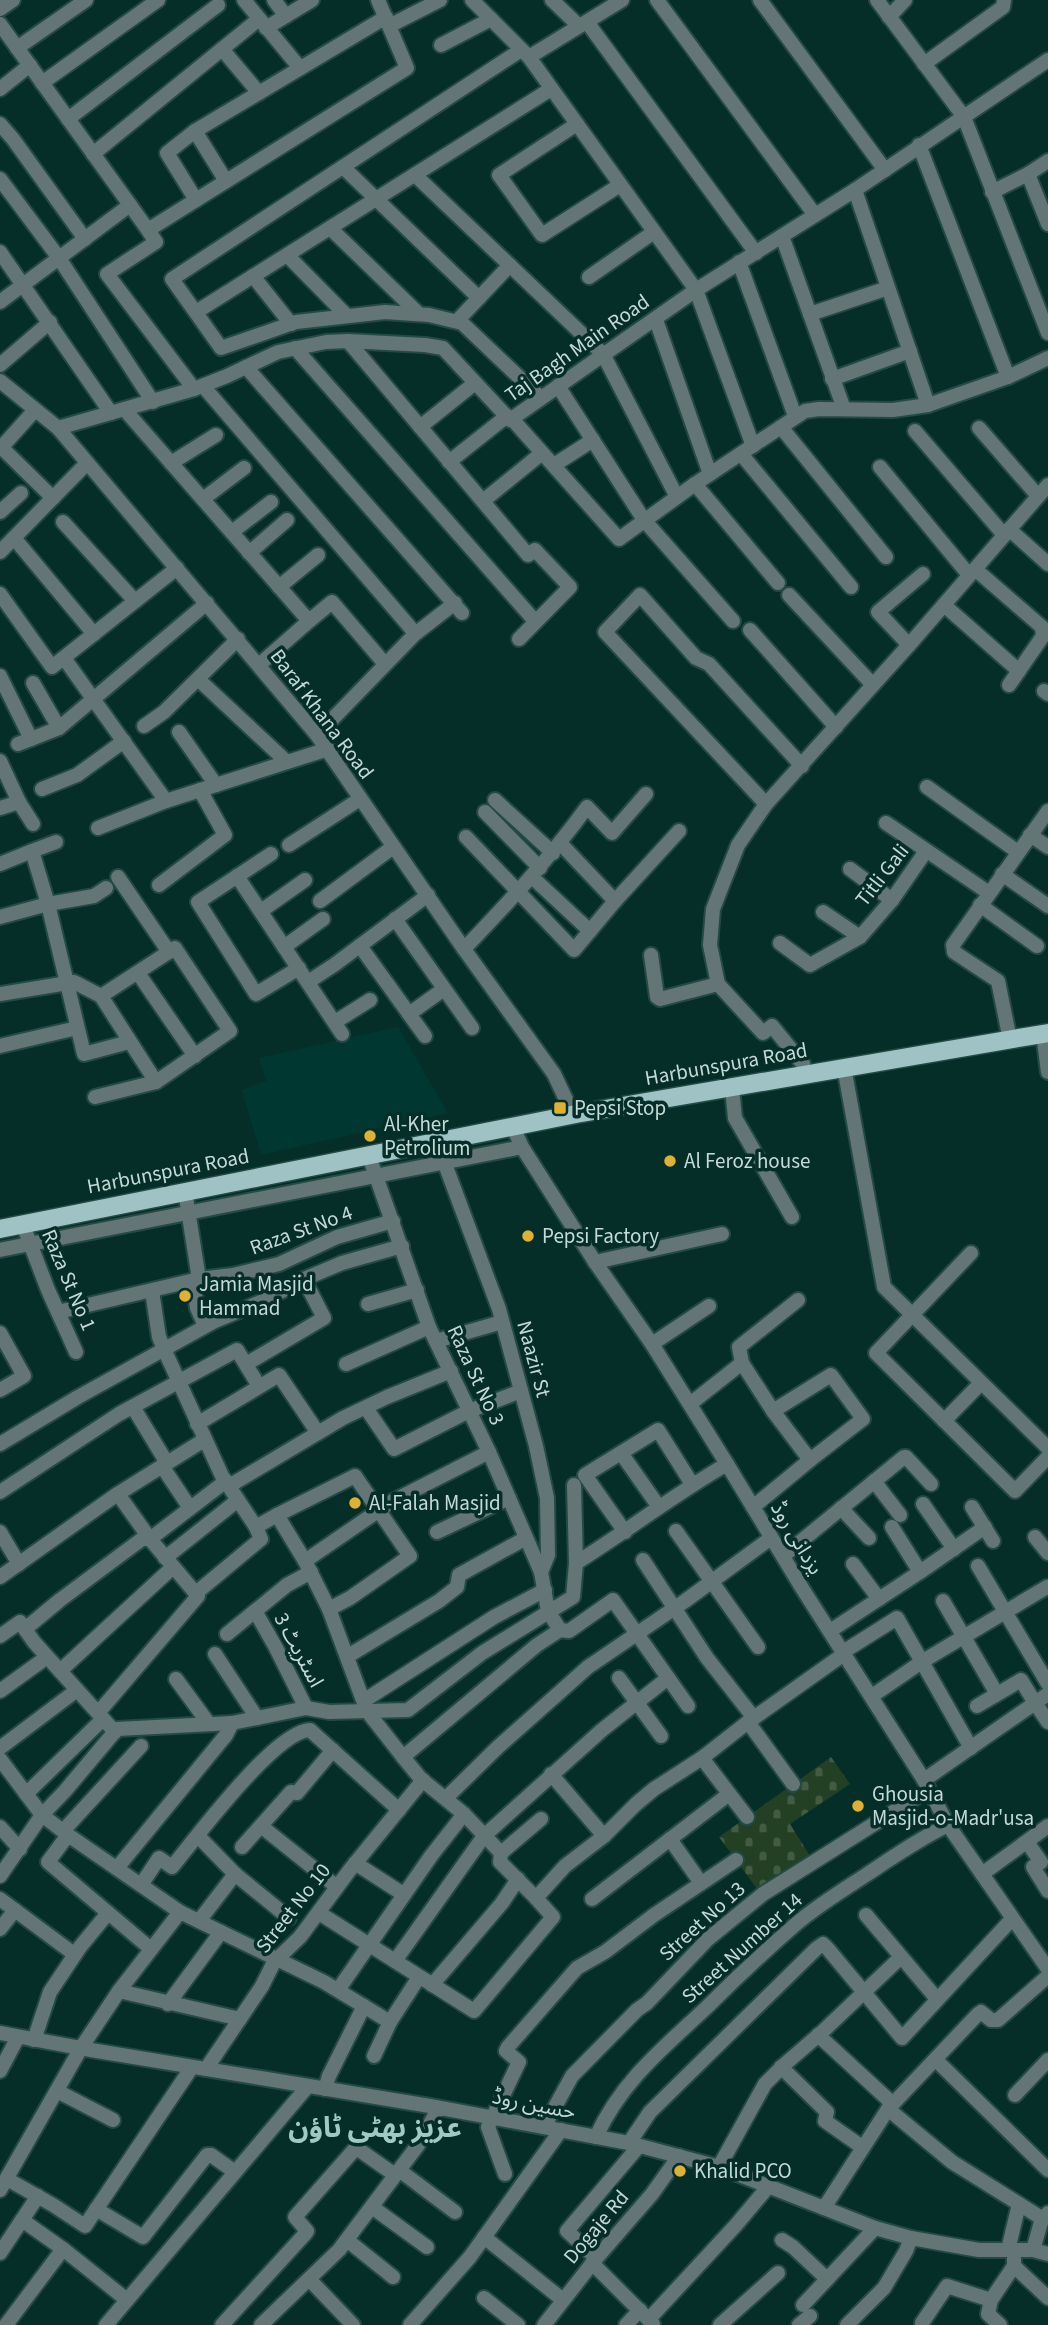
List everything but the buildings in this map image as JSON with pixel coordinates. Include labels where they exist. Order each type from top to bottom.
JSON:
[{"type":"main road","name":"Harbunspura Road","points":[[0,1218],[22,1219],[70,1214],[185,1191],[294,1164],[369,1156],[803,1064],[1008,1030],[1045,1029]]},
{"type":"main road","name":"Harbunspura Road","points":[[0,1229],[22,1219],[569,1105],[732,1088],[1045,1029]]},
{"type":"street","points":[[0,9],[13,0]]},
{"type":"street","points":[[17,48],[86,0]]},
{"type":"street","points":[[43,83],[158,0]]},
{"type":"street","points":[[244,0],[300,68]]},
{"type":"street","points":[[274,0],[286,16]]},
{"type":"street","points":[[93,154],[222,49],[263,23],[286,16],[312,0]]},
{"type":"street","points":[[148,230],[407,68],[378,0]]},
{"type":"street","points":[[197,200],[167,153],[195,131],[300,68],[387,22],[440,0]]},
{"type":"street","points":[[472,0],[525,54],[696,290],[747,450],[851,587]]},
{"type":"street","points":[[552,0],[583,24],[756,253]]},
{"type":"street","points":[[541,398],[462,323],[419,314],[386,312],[291,324],[221,348],[172,279],[343,167],[525,54],[622,0]]},
{"type":"street","points":[[657,0],[815,215]]},
{"type":"street","points":[[760,0],[885,170]]},
{"type":"street","points":[[877,0],[964,117],[1048,333]]},
{"type":"street","points":[[889,17],[905,0]]},
{"type":"street","points":[[924,64],[1003,7],[1004,0]]},
{"type":"street","points":[[68,119],[218,5]]},
{"type":"street","points":[[442,45],[491,19]]},
{"type":"street","points":[[0,26],[156,242],[107,274],[198,387],[415,633]]},
{"type":"street","points":[[222,49],[259,93]]},
{"type":"street","name":"Taj Bagh Main Road","points":[[58,428],[198,387],[278,352],[326,342],[348,341],[443,348],[509,417],[656,320],[696,290],[855,190],[1048,60]]},
{"type":"street","points":[[0,89],[30,65]]},
{"type":"street","points":[[196,312],[551,89]]},
{"type":"street","points":[[0,124],[85,239]]},
{"type":"street","points":[[577,124],[499,174],[542,235],[620,185]]},
{"type":"street","points":[[195,131],[226,181]]},
{"type":"street","points":[[919,145],[1008,377]]},
{"type":"street","points":[[992,192],[1048,161]]},
{"type":"street","points":[[343,167],[479,298]]},
{"type":"street","points":[[1028,174],[1048,224]]},
{"type":"street","points":[[415,175],[603,354],[677,497]]},
{"type":"street","points":[[0,179],[59,258],[153,402]]},
{"type":"street","points":[[855,190],[928,405]]},
{"type":"street","points":[[0,302],[130,205]]},
{"type":"street","points":[[330,228],[419,314]]},
{"type":"street","points":[[589,277],[654,232]]},
{"type":"street","points":[[782,236],[844,409]]},
{"type":"street","points":[[0,252],[118,412],[171,463],[309,621]]},
{"type":"street","points":[[287,255],[347,316]]},
{"type":"street","points":[[739,262],[795,416]]},
{"type":"street","points":[[457,321],[510,265]]},
{"type":"street","points":[[253,276],[291,324]]},
{"type":"street","points":[[810,314],[888,288]]},
{"type":"street","points":[[656,320],[710,474]]},
{"type":"street","points":[[0,365],[50,322]]},
{"type":"street","points":[[348,341],[528,555],[535,550],[570,587],[519,639]]},
{"type":"street","points":[[295,348],[536,621]]},
{"type":"street","points":[[832,379],[910,351]]},
{"type":"street","points":[[449,462],[509,417],[619,538],[805,411],[893,410],[928,405],[1008,377],[1048,358]]},
{"type":"street","points":[[246,367],[458,608],[415,633],[317,735]]},
{"type":"street","name":"Baraf Khana Road","points":[[0,381],[58,428],[317,735],[554,1074],[569,1105]]},
{"type":"street","points":[[420,427],[475,383]]},
{"type":"street","points":[[558,386],[644,520],[733,621]]},
{"type":"street","points":[[35,410],[1,449],[53,498]]},
{"type":"street","points":[[781,427],[887,557]]},
{"type":"street","points":[[803,1064],[772,1026],[763,1033],[719,984],[710,945],[713,909],[738,845],[766,804],[1044,492],[979,428]]},
{"type":"street","points":[[915,431],[1006,532],[1048,564]]},
{"type":"street","points":[[171,463],[216,435]]},
{"type":"street","points":[[554,465],[593,440]]},
{"type":"street","points":[[483,501],[542,453]]},
{"type":"street","points":[[0,552],[88,463]]},
{"type":"street","points":[[880,467],[972,572],[1042,627],[1043,636],[1009,685]]},
{"type":"street","points":[[203,499],[244,468]]},
{"type":"street","points":[[695,484],[778,583]]},
{"type":"street","points":[[0,512],[21,493]]},
{"type":"street","points":[[232,532],[271,502]]},
{"type":"street","points":[[249,553],[288,520]]},
{"type":"street","points":[[63,522],[135,601]]},
{"type":"street","points":[[14,538],[94,634]]},
{"type":"street","points":[[279,587],[318,555]]},
{"type":"street","points":[[0,594],[52,667],[177,568]]},
{"type":"street","points":[[909,646],[874,607],[923,574]]},
{"type":"street","points":[[766,804],[605,632],[640,595],[696,658],[709,664],[802,766]]},
{"type":"street","points":[[789,595],[873,685]]},
{"type":"street","points":[[259,665],[332,602],[385,664]]},
{"type":"street","points":[[2,684],[24,742],[59,727],[207,603]]},
{"type":"street","points":[[944,605],[1018,671]]},
{"type":"street","points":[[750,630],[836,727]]},
{"type":"street","points":[[144,726],[164,712],[238,639]]},
{"type":"street","points":[[64,658],[166,801]]},
{"type":"street","points":[[198,679],[287,762]]},
{"type":"street","points":[[33,683],[59,727]]},
{"type":"street","points":[[179,732],[216,785]]},
{"type":"street","points":[[42,789],[77,775],[124,741]]},
{"type":"street","points":[[98,828],[166,801],[328,749]]},
{"type":"street","points":[[0,761],[19,802],[33,824]]},
{"type":"street","points":[[927,787],[1018,852]]},
{"type":"street","points":[[159,885],[225,835],[200,790]]},
{"type":"street","points":[[464,948],[520,891],[557,848],[587,807],[612,833],[646,794]]},
{"type":"street","points":[[289,845],[360,799]]},
{"type":"street","points":[[495,800],[557,848],[615,901]]},
{"type":"street","points":[[0,808],[19,802]]},
{"type":"street","points":[[1008,1030],[998,981],[953,949],[1002,874],[1048,811]]},
{"type":"street","points":[[485,812],[590,931]]},
{"type":"street","points":[[887,823],[926,851]]},
{"type":"street","points":[[467,836],[574,950],[679,831]]},
{"type":"street","points":[[1030,835],[1048,847]]},
{"type":"street","points":[[0,864],[56,842]]},
{"type":"street","points":[[320,901],[393,847]]},
{"type":"street","points":[[32,851],[68,982],[84,1054],[129,1042]]},
{"type":"street","name":"Titli Gali","points":[[780,943],[810,965],[860,937],[892,900],[926,851],[1037,946]]},
{"type":"street","points":[[271,854],[198,902],[253,996],[299,968]]},
{"type":"street","points":[[850,869],[892,900]]},
{"type":"street","points":[[1002,874],[1048,906]]},
{"type":"street","points":[[237,876],[338,1028],[370,1000]]},
{"type":"street","points":[[118,877],[169,952]]},
{"type":"street","points":[[261,911],[305,880]]},
{"type":"street","points":[[0,917],[48,904],[94,896],[106,888]]},
{"type":"street","points":[[308,982],[428,895]]},
{"type":"street","points":[[823,912],[860,937]]},
{"type":"street","points":[[284,947],[323,919]]},
{"type":"street","points":[[395,919],[472,1028]]},
{"type":"street","points":[[360,946],[425,1036]]},
{"type":"street","points":[[95,1097],[156,1082],[230,1031],[175,948],[101,996]]},
{"type":"street","points":[[651,955],[657,997],[660,999],[719,984]]},
{"type":"street","points":[[138,973],[195,1056]]},
{"type":"street","points":[[0,995],[68,982],[101,996],[156,1082]]},
{"type":"street","points":[[410,1014],[444,989]]},
{"type":"street","points":[[0,1046],[77,1028]]},
{"type":"street","points":[[1045,1029],[1048,1072]]},
{"type":"street","points":[[844,1067],[884,1287],[1048,1448]]},
{"type":"street","points":[[732,1088],[735,1118],[792,1217]]},
{"type":"street","name":"یزدانی روڈ","points":[[513,1127],[522,1147],[595,1262],[652,1344],[872,1696],[948,1825],[1012,1919],[1046,1960]]},
{"type":"street","points":[[0,1250],[522,1147]]},
{"type":"street","name":"Raza St No 3","points":[[369,1156],[429,1327],[489,1452],[541,1572],[548,1611]]},
{"type":"street","name":"Naazir St","points":[[444,1164],[502,1322],[536,1446],[547,1498],[548,1555],[541,1572]]},
{"type":"street","points":[[185,1191],[197,1308],[205,1326]]},
{"type":"street","points":[[110,1206],[112,1228]]},
{"type":"street","points":[[70,1214],[75,1235]]},
{"type":"street","name":"Raza St No 1","points":[[22,1219],[48,1290],[76,1352]]},
{"type":"street","name":"Raza St No 4","points":[[58,1311],[279,1264],[337,1237],[393,1221]]},
{"type":"street","points":[[595,1262],[722,1234]]},
{"type":"street","points":[[0,1444],[78,1396],[205,1326],[342,1263],[402,1246]]},
{"type":"street","points":[[971,1254],[876,1353],[1015,1491],[1048,1457]]},
{"type":"street","points":[[246,1364],[324,1318],[303,1279]]},
{"type":"street","points":[[368,1304],[417,1290]]},
{"type":"street","points":[[152,1291],[159,1337],[164,1349],[204,1440],[261,1539],[196,1593]]},
{"type":"street","points":[[798,1300],[739,1348],[741,1363],[810,1460]]},
{"type":"street","points":[[652,1344],[709,1306]]},
{"type":"street","points":[[436,1341],[502,1322]]},
{"type":"street","points":[[346,1364],[429,1327]]},
{"type":"street","points":[[0,1333],[24,1376],[0,1390]]},
{"type":"street","points":[[0,1492],[133,1407],[237,1350],[259,1387]]},
{"type":"street","points":[[690,1404],[741,1363]]},
{"type":"street","points":[[25,1629],[142,1539],[150,1539],[190,1508],[228,1484],[366,1408],[451,1371]]},
{"type":"street","points":[[197,1424],[279,1374],[318,1433]]},
{"type":"street","points":[[753,1507],[863,1419],[831,1375],[773,1411]]},
{"type":"street","points":[[944,1421],[981,1383]]},
{"type":"street","points":[[366,1408],[394,1449],[470,1411],[521,1391]]},
{"type":"street","points":[[133,1407],[190,1508]]},
{"type":"street","points":[[625,1532],[586,1475],[658,1430],[692,1484]]},
{"type":"street","points":[[0,1577],[117,1494],[204,1440]]},
{"type":"street","points":[[227,1634],[379,1510],[489,1452]]},
{"type":"street","points":[[621,1453],[659,1507]]},
{"type":"street","points":[[783,1556],[905,1456],[931,1484]]},
{"type":"street","points":[[576,1563],[692,1484],[727,1464]]},
{"type":"street","points":[[256,1527],[355,1476],[410,1556],[350,1598],[329,1609]]},
{"type":"street","points":[[874,1481],[920,1572]]},
{"type":"street","points":[[0,1876],[42,1815],[117,1729],[232,1723],[306,1708],[329,1712],[366,1705],[408,1710],[482,1653],[573,1597],[576,1563],[574,1485]]},
{"type":"street","points":[[26,1794],[100,1716],[198,1596],[150,1539],[117,1494]]},
{"type":"street","points":[[437,1532],[509,1498]]},
{"type":"street","points":[[60,1671],[169,1562],[238,1500]]},
{"type":"street","points":[[923,1504],[954,1549]]},
{"type":"street","points":[[972,1507],[993,1541]]},
{"type":"street","points":[[841,1508],[869,1538]]},
{"type":"street","points":[[277,1516],[308,1567],[329,1609],[366,1705],[423,1780],[464,1814],[501,1853]]},
{"type":"street","points":[[830,1631],[985,1527]]},
{"type":"street","points":[[676,1531],[758,1647]]},
{"type":"street","points":[[0,1532],[19,1564]]},
{"type":"street","points":[[1035,1537],[1048,1553]]},
{"type":"street","points":[[348,1656],[439,1601],[457,1587],[459,1575],[526,1538]]},
{"type":"street","points":[[446,1798],[498,1747],[588,1667],[772,1538]]},
{"type":"street","points":[[643,1560],[793,1784]]},
{"type":"street","points":[[853,1564],[879,1599]]},
{"type":"street","points":[[978,1566],[1048,1684]]},
{"type":"street","points":[[872,1696],[923,1661],[1048,1588]]},
{"type":"street","points":[[366,1705],[494,1617],[545,1590]]},
{"type":"street","points":[[403,1757],[537,1645],[559,1630],[569,1631],[613,1601],[688,1706]]},
{"type":"street","points":[[943,1601],[997,1694]]},
{"type":"street","name":"اسٹریٹ 3","points":[[255,1611],[306,1708]]},
{"type":"street","points":[[548,1611],[559,1630]]},
{"type":"street","points":[[536,1898],[565,1866],[604,1836],[654,1789],[702,1758],[844,1653],[897,1618],[971,1748]]},
{"type":"street","points":[[0,1636],[20,1622],[47,1657],[115,1732]]},
{"type":"street","points":[[215,1654],[257,1718]]},
{"type":"street","points":[[0,1691],[47,1657]]},
{"type":"street","points":[[619,1678],[661,1735]]},
{"type":"street","points":[[395,1961],[484,1836],[602,1730],[668,1678]]},
{"type":"street","points":[[177,1679],[209,1724]]},
{"type":"street","points":[[977,1706],[1021,1680],[1048,1722]]},
{"type":"street","points":[[0,1748],[77,1690]]},
{"type":"street","name":"Street No 13","points":[[544,2127],[572,2076],[708,1939],[763,1894],[926,1785],[971,1748],[1048,1694]]},
{"type":"street","points":[[117,1868],[226,1735],[232,1723]]},
{"type":"street","points":[[141,1885],[159,1858],[172,1867],[250,1774],[275,1749],[303,1730],[310,1730],[399,1810]]},
{"type":"street","points":[[141,1746],[65,1833],[48,1862],[151,1949]]},
{"type":"street","points":[[242,1847],[291,1793],[298,1793],[333,1750]]},
{"type":"street","points":[[702,1758],[747,1817]]},
{"type":"street","points":[[0,1759],[42,1815],[180,1912],[277,1960],[282,1960],[390,2022]]},
{"type":"street","points":[[551,1774],[604,1836]]},
{"type":"street","name":"Street No 10","points":[[96,2209],[199,2068],[240,2019],[277,1960],[300,1937],[355,1863],[423,1780]]},
{"type":"street","points":[[592,1899],[729,1794]]},
{"type":"street","points":[[338,1990],[403,1894],[464,1814]]},
{"type":"street","points":[[319,1913],[474,2011],[553,1917],[500,1862],[501,1853],[541,1819]]},
{"type":"street","name":"Street Number 14","points":[[596,2137],[612,2105],[641,2068],[798,1922],[923,1838],[948,1825]]},
{"type":"street","points":[[261,1826],[337,1887]]},
{"type":"street","points":[[982,1874],[1048,1826]]},
{"type":"street","points":[[0,1827],[20,1849]]},
{"type":"street","points":[[198,1836],[235,1874],[289,1918]]},
{"type":"street","points":[[670,1839],[701,1883]]},
{"type":"street","points":[[1027,1842],[1041,1862],[1034,1867],[1048,1891]]},
{"type":"street","points":[[505,2174],[488,2129],[519,2062],[508,2054],[508,2047],[577,1968],[605,1952],[736,1860]]},
{"type":"street","points":[[355,1863],[403,1894]]},
{"type":"street","points":[[199,1922],[235,1874]]},
{"type":"street","points":[[432,1985],[502,1903],[518,1879]]},
{"type":"street","points":[[0,1899],[75,1954]]},
{"type":"street","points":[[0,1929],[15,1910]]},
{"type":"street","points":[[180,1912],[119,1991],[81,2048],[4,2185],[38,2196],[85,2226],[96,2209],[143,2236],[207,2155],[235,2172]]},
{"type":"street","points":[[34,2040],[50,1992],[75,1954],[108,1913]]},
{"type":"street","points":[[866,1915],[937,1999]]},
{"type":"street","points":[[648,2318],[567,2231],[634,2144],[650,2112],[823,1944],[902,2038],[1012,1919]]},
{"type":"street","points":[[168,2004],[221,1932]]},
{"type":"street","points":[[719,2167],[765,2084],[901,1957]]},
{"type":"street","points":[[824,2208],[890,2107],[978,2014],[981,2012],[991,2020],[998,2020],[1048,1976]]},
{"type":"street","points":[[374,2056],[390,2022],[419,1977]]},
{"type":"street","points":[[119,1991],[240,2019]]},
{"type":"street","points":[[325,2089],[364,2006]]},
{"type":"street","name":"حسین روڈ","points":[[0,2033],[492,2117],[634,2144],[719,2167],[875,2228],[911,2238],[979,2250],[1033,2250],[1048,2254]]},
{"type":"street","points":[[818,2035],[890,2107],[952,2162],[1019,2204],[1046,2216],[1033,2250]]},
{"type":"street","points":[[0,2071],[18,2037]]},
{"type":"street","points":[[936,2060],[1048,2170]]},
{"type":"street","points":[[1015,2095],[1048,2060]]},
{"type":"street","points":[[781,2067],[827,2112],[825,2120],[862,2147]]},
{"type":"street","points":[[106,2325],[308,2086]]},
{"type":"street","points":[[57,2091],[113,2120]]},
{"type":"street","points":[[265,2324],[347,2241],[418,2145],[439,2108]]},
{"type":"street","points":[[410,2325],[484,2237],[561,2130]]},
{"type":"street","points":[[222,2325],[305,2234],[307,2231],[295,2217],[354,2150],[358,2149],[456,2211]]},
{"type":"street","name":"Dogaje Rd","points":[[544,2325],[594,2261],[652,2194],[679,2156]]},
{"type":"street","points":[[626,2325],[648,2318],[737,2225],[768,2187]]},
{"type":"street","points":[[0,2253],[38,2196]]},
{"type":"street","points":[[1019,2204],[1010,2250],[1014,2266],[1048,2298]]},
{"type":"street","points":[[372,2207],[427,2247]]},
{"type":"street","points":[[22,2220],[127,2300]]},
{"type":"street","points":[[804,2315],[827,2279],[875,2228]]},
{"type":"street","points":[[484,2237],[563,2300]]},
{"type":"street","points":[[850,2324],[884,2288],[911,2238]]},
{"type":"street","points":[[782,2240],[827,2279]]},
{"type":"street","points":[[347,2241],[393,2277]]},
{"type":"street","points":[[6,2325],[63,2249]]},
{"type":"street","points":[[1000,2325],[988,2314],[991,2300],[1014,2266]]},
{"type":"street","points":[[720,2325],[778,2273]]},
{"type":"street","points":[[309,2278],[353,2325]]},
{"type":"street","points":[[922,2324],[947,2286],[991,2300]]},
{"type":"street","points":[[484,2298],[518,2325]]},
{"type":"shaded area","points":[[398,1027],[448,1113],[261,1155],[242,1090],[266,1081],[259,1058]]},
{"type":"green space","points":[[831,1757],[850,1784],[790,1824],[810,1856],[760,1893],[719,1837]]},
{"type":"place","name":"Pepsi Stop","points":[[560,1108]]},
{"type":"place","name":"Al-Kher Petrolium","points":[[370,1136]]},
{"type":"place","name":"Al Feroz house","points":[[670,1161]]},
{"type":"place","name":"Pepsi Factory","points":[[528,1236]]},
{"type":"place","name":"Jamia Masjid Hammad","points":[[185,1296]]},
{"type":"place","name":"Al-Falah Masjid","points":[[355,1503]]},
{"type":"place","name":"Ghousia Masjid-o-Madr'usa","points":[[858,1806]]},
{"type":"place","name":"Khalid PCO","points":[[680,2171]]},
{"type":"district","name":"عزیز بھٹی ٹاؤن","points":[[375,2128]]}]
